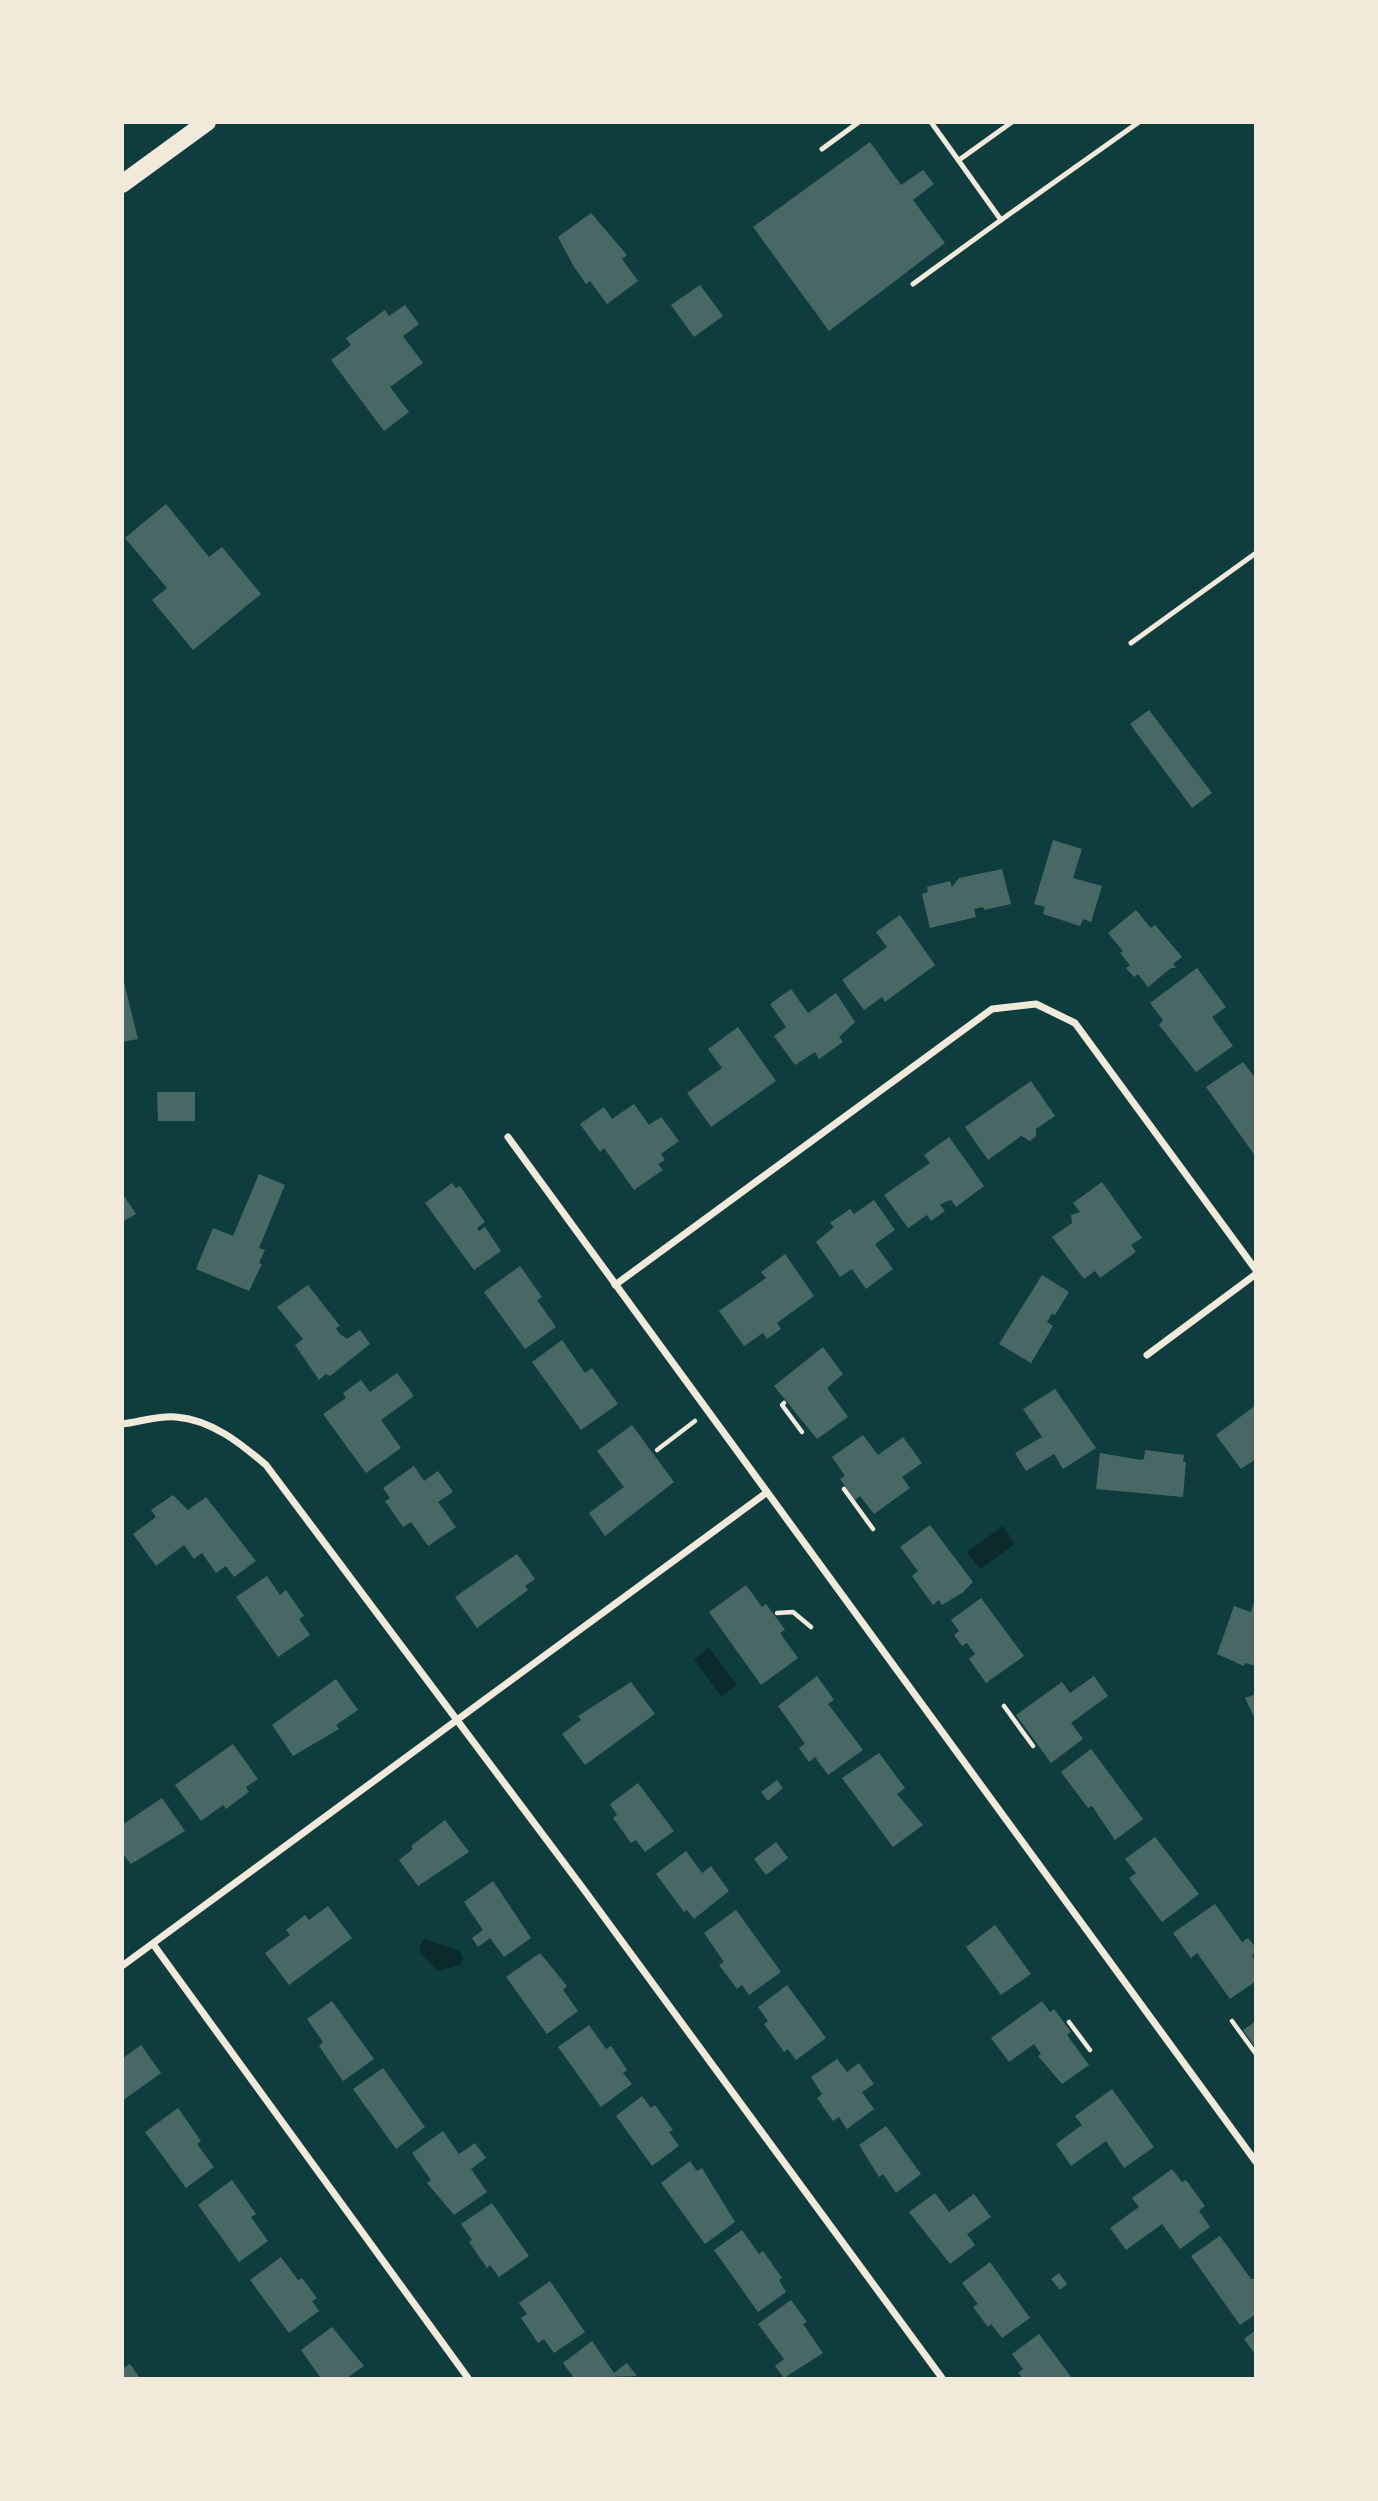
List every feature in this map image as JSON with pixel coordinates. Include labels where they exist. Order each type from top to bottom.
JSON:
[{"type":"main road","points":[[122,184],[207,122]]},
{"type":"street","points":[[615,1285],[992,1009],[1035,1004],[1075,1023],[1255,1272],[1147,1355]]},
{"type":"street","points":[[508,1138],[1255,2162]]},
{"type":"street","points":[[122,1424],[174,1416],[197,1422],[235,1438],[266,1465],[942,2378]]},
{"type":"street","points":[[122,1966],[766,1493]]},
{"type":"street","points":[[153,1944],[468,2378]]},
{"type":"lane","points":[[822,149],[859,122]]},
{"type":"lane","points":[[931,122],[1001,220]]},
{"type":"lane","points":[[959,160],[1012,122]]},
{"type":"lane","points":[[913,284],[1139,122]]},
{"type":"lane","points":[[1131,643],[1255,553]]},
{"type":"path","points":[[784,1403],[782,1405],[802,1432]]},
{"type":"path","points":[[657,1450],[708,1412]]},
{"type":"path","points":[[844,1489],[873,1529]]},
{"type":"path","points":[[777,1614],[793,1612],[811,1627]]},
{"type":"path","points":[[1004,1706],[1033,1746]]},
{"type":"path","points":[[1232,2021],[1255,2053]]},
{"type":"path","points":[[1069,2022],[1090,2050]]},
{"type":"water","points":[[1003,1526],[1015,1544],[980,1569],[967,1552]]},
{"type":"water","points":[[709,1648],[737,1685],[721,1696],[694,1659]]},
{"type":"water","points":[[425,1939],[459,1951],[463,1957],[461,1965],[438,1971],[420,1953],[420,1945]]},
{"type":"building","points":[[870,142],[901,185],[923,170],[934,184],[913,200],[945,243],[829,331],[753,227]]},
{"type":"building","points":[[591,213],[627,255],[622,259],[638,281],[607,304],[590,281],[586,284],[558,237]]},
{"type":"building","points":[[700,285],[723,316],[694,337],[671,305]]},
{"type":"building","points":[[405,305],[419,324],[403,336],[423,363],[390,387],[409,412],[384,431],[331,360],[351,345],[346,338],[385,310],[389,316]]},
{"type":"building","points":[[166,504],[209,557],[222,547],[261,594],[193,650],[152,600],[167,588],[125,538]]},
{"type":"building","points":[[1149,710],[1212,793],[1192,808],[1130,724]]},
{"type":"building","points":[[1053,840],[1082,849],[1073,878],[1102,886],[1091,922],[1083,919],[1080,926],[1043,914],[1045,907],[1034,904]]},
{"type":"building","points":[[1002,869],[1011,904],[984,910],[983,907],[974,909],[976,917],[930,928],[922,894],[928,892],[927,887],[950,881],[952,887],[959,878]]},
{"type":"building","points":[[1136,910],[1151,928],[1155,925],[1182,957],[1173,964],[1176,968],[1171,968],[1148,987],[1138,974],[1134,977],[1126,968],[1130,965],[1120,953],[1123,951],[1108,933]]},
{"type":"building","points":[[900,915],[935,965],[885,1002],[882,997],[864,1010],[842,980],[887,947],[876,932]]},
{"type":"building","points":[[1197,968],[1226,1007],[1212,1017],[1233,1046],[1196,1072],[1159,1025],[1163,1020],[1150,1003]]},
{"type":"building","points":[[122,974],[138,1039],[122,1042]]},
{"type":"building","points":[[791,989],[808,1013],[836,993],[855,1022],[839,1037],[843,1042],[819,1059],[815,1052],[795,1065],[774,1036],[786,1027],[770,1004]]},
{"type":"building","points":[[738,1027],[776,1081],[711,1127],[687,1093],[722,1068],[708,1049]]},
{"type":"building","points":[[1243,1062],[1256,1079],[1256,1157],[1206,1087]]},
{"type":"building","points":[[1031,1081],[1055,1116],[1036,1129],[1036,1136],[1030,1141],[1021,1136],[988,1160],[965,1127]]},
{"type":"building","points":[[157,1092],[195,1092],[195,1121],[158,1121]]},
{"type":"building","points":[[634,1104],[649,1125],[661,1117],[679,1141],[661,1154],[665,1160],[658,1164],[663,1170],[634,1190],[604,1148],[600,1152],[580,1124],[604,1107],[612,1119]]},
{"type":"building","points":[[949,1137],[984,1186],[956,1207],[951,1200],[940,1205],[945,1211],[931,1221],[927,1215],[908,1228],[884,1195],[930,1163],[924,1155]]},
{"type":"building","points":[[259,1174],[285,1185],[259,1248],[265,1250],[259,1263],[262,1264],[249,1291],[196,1269],[213,1228],[233,1236]]},
{"type":"building","points":[[1102,1182],[1142,1238],[1131,1245],[1136,1252],[1100,1278],[1095,1271],[1084,1279],[1052,1237],[1072,1223],[1071,1215],[1080,1212],[1073,1203]]},
{"type":"building","points":[[452,1183],[456,1188],[460,1186],[485,1222],[477,1228],[479,1231],[485,1227],[501,1251],[474,1270],[425,1203]]},
{"type":"building","points":[[122,1193],[136,1214],[122,1222]]},
{"type":"building","points":[[874,1200],[895,1230],[875,1244],[893,1269],[866,1289],[852,1269],[840,1277],[816,1242],[834,1227],[830,1223],[850,1209],[854,1214]]},
{"type":"building","points":[[785,1254],[814,1296],[777,1323],[781,1329],[767,1339],[763,1333],[744,1346],[719,1311],[766,1278],[761,1272]]},
{"type":"building","points":[[520,1266],[542,1297],[537,1300],[556,1327],[525,1349],[484,1292]]},
{"type":"building","points":[[1042,1275],[1069,1292],[1055,1315],[1052,1314],[1047,1322],[1053,1326],[1031,1363],[999,1344]]},
{"type":"building","points":[[308,1285],[340,1326],[336,1328],[339,1333],[347,1339],[360,1330],[370,1344],[330,1376],[326,1374],[319,1380],[295,1345],[303,1339],[277,1307]]},
{"type":"building","points":[[562,1340],[585,1373],[592,1368],[618,1404],[581,1430],[532,1362]]},
{"type":"building","points":[[823,1347],[843,1374],[827,1388],[848,1417],[817,1439],[774,1386]]},
{"type":"building","points":[[397,1373],[414,1396],[381,1420],[401,1448],[366,1473],[323,1414],[346,1398],[343,1393],[361,1380],[370,1392]]},
{"type":"building","points":[[1055,1389],[1096,1448],[1063,1469],[1054,1454],[1026,1471],[1015,1453],[1042,1437],[1023,1409]]},
{"type":"building","points":[[1256,1405],[1256,1459],[1241,1469],[1216,1435]]},
{"type":"building","points":[[632,1425],[674,1482],[605,1536],[589,1513],[624,1487],[597,1451]]},
{"type":"building","points":[[863,1435],[878,1455],[903,1437],[922,1463],[902,1477],[910,1488],[874,1514],[860,1496],[855,1500],[840,1479],[845,1476],[832,1457]]},
{"type":"building","points":[[1145,1450],[1184,1455],[1183,1462],[1186,1462],[1183,1497],[1096,1489],[1100,1453],[1141,1460],[1144,1459]]},
{"type":"building","points":[[414,1466],[424,1481],[438,1471],[453,1492],[438,1502],[456,1527],[428,1546],[411,1522],[403,1527],[385,1501],[390,1498],[383,1488]]},
{"type":"building","points":[[173,1495],[188,1510],[206,1497],[256,1561],[234,1577],[226,1566],[216,1573],[202,1553],[194,1559],[184,1545],[156,1566],[133,1534],[156,1517],[151,1510]]},
{"type":"building","points":[[930,1525],[973,1582],[962,1593],[942,1605],[939,1600],[933,1605],[912,1576],[918,1571],[900,1547]]},
{"type":"building","points":[[517,1554],[535,1579],[525,1586],[528,1590],[477,1628],[455,1597]]},
{"type":"building","points":[[267,1576],[280,1595],[286,1590],[304,1616],[299,1619],[310,1635],[278,1657],[236,1597]]},
{"type":"building","points":[[746,1585],[762,1607],[766,1604],[781,1624],[785,1630],[780,1633],[798,1658],[761,1685],[709,1612]]},
{"type":"building","points":[[981,1598],[1024,1656],[986,1683],[969,1659],[975,1654],[967,1643],[962,1646],[954,1635],[959,1631],[951,1620]]},
{"type":"building","points":[[1255,1600],[1256,1666],[1245,1663],[1244,1666],[1217,1654],[1234,1606],[1251,1612]]},
{"type":"building","points":[[817,1676],[834,1700],[828,1704],[863,1750],[828,1775],[815,1757],[809,1762],[799,1748],[805,1744],[778,1706]]},
{"type":"building","points":[[1094,1676],[1108,1696],[1071,1723],[1083,1739],[1051,1763],[1016,1715],[1062,1682],[1070,1693]]},
{"type":"building","points":[[336,1679],[358,1710],[336,1725],[339,1729],[293,1756],[272,1725]]},
{"type":"building","points":[[631,1682],[655,1714],[585,1765],[562,1734],[581,1720],[578,1716]]},
{"type":"building","points":[[1256,1694],[1256,1721],[1245,1698]]},
{"type":"building","points":[[233,1744],[258,1779],[246,1787],[249,1792],[226,1809],[223,1805],[201,1821],[175,1785]]},
{"type":"building","points":[[1091,1749],[1143,1819],[1115,1840],[1092,1806],[1088,1808],[1061,1772]]},
{"type":"building","points":[[879,1753],[905,1788],[897,1794],[923,1825],[893,1847],[842,1778]]},
{"type":"building","points":[[777,1780],[783,1788],[768,1801],[761,1792]]},
{"type":"building","points":[[638,1783],[674,1831],[645,1852],[636,1840],[631,1843],[613,1818],[617,1815],[610,1804]]},
{"type":"building","points":[[162,1798],[185,1831],[131,1864],[122,1853],[122,1825]]},
{"type":"building","points":[[445,1820],[469,1852],[418,1886],[399,1860],[413,1849],[411,1846]]},
{"type":"building","points":[[1155,1837],[1199,1894],[1162,1922],[1129,1878],[1136,1873],[1125,1859]]},
{"type":"building","points":[[776,1842],[788,1858],[766,1875],[754,1859]]},
{"type":"building","points":[[686,1851],[702,1873],[711,1866],[729,1891],[694,1919],[687,1910],[684,1912],[656,1874]]},
{"type":"building","points":[[493,1881],[531,1938],[504,1957],[490,1938],[478,1947],[472,1938],[483,1930],[464,1902]]},
{"type":"building","points":[[1215,1904],[1242,1942],[1248,1938],[1256,1948],[1252,1957],[1256,1961],[1256,1981],[1230,1999],[1197,1953],[1191,1958],[1173,1933]]},
{"type":"building","points":[[328,1906],[352,1938],[289,1985],[265,1953],[290,1935],[286,1930],[305,1915],[309,1920]]},
{"type":"building","points":[[736,1910],[781,1972],[749,1995],[742,1985],[737,1989],[719,1965],[724,1962],[704,1933]]},
{"type":"building","points":[[995,1925],[1031,1974],[1001,1995],[966,1947]]},
{"type":"building","points":[[540,1953],[567,1986],[563,1990],[578,2011],[547,2034],[506,1977]]},
{"type":"building","points":[[787,1985],[826,2038],[796,2060],[788,2049],[784,2052],[764,2024],[768,2021],[758,2007]]},
{"type":"building","points":[[332,2001],[374,2059],[343,2081],[319,2046],[323,2042],[307,2019]]},
{"type":"building","points":[[1042,2001],[1050,2012],[1054,2009],[1071,2032],[1067,2035],[1089,2065],[1062,2084],[1038,2056],[1041,2054],[1034,2044],[1009,2062],[991,2038]]},
{"type":"building","points":[[1256,2021],[1256,2048],[1243,2030]]},
{"type":"building","points":[[589,2025],[606,2049],[611,2046],[627,2070],[623,2073],[632,2084],[601,2107],[558,2047]]},
{"type":"building","points":[[141,2045],[161,2073],[122,2101],[122,2059]]},
{"type":"building","points":[[837,2059],[847,2072],[859,2063],[874,2084],[862,2092],[874,2109],[847,2129],[839,2117],[833,2121],[817,2098],[822,2094],[811,2077]]},
{"type":"building","points":[[383,2068],[425,2127],[396,2149],[353,2089]]},
{"type":"building","points":[[1112,2089],[1154,2147],[1124,2168],[1106,2141],[1071,2166],[1056,2144],[1082,2125],[1075,2116]]},
{"type":"building","points":[[642,2096],[651,2108],[655,2105],[673,2130],[669,2132],[679,2146],[652,2166],[616,2116]]},
{"type":"building","points":[[178,2108],[201,2141],[197,2144],[214,2167],[186,2188],[145,2132]]},
{"type":"building","points":[[886,2126],[921,2174],[896,2193],[883,2174],[879,2177],[859,2145]]},
{"type":"building","points":[[443,2131],[459,2154],[475,2143],[486,2158],[471,2169],[487,2192],[454,2215],[427,2183],[431,2180],[412,2153]]},
{"type":"building","points":[[690,2161],[697,2171],[702,2168],[735,2222],[705,2244],[661,2183]]},
{"type":"building","points":[[1172,2169],[1182,2182],[1186,2180],[1205,2206],[1199,2211],[1210,2227],[1180,2249],[1162,2224],[1126,2250],[1110,2228],[1139,2207],[1132,2198]]},
{"type":"building","points":[[232,2180],[256,2214],[251,2217],[268,2241],[239,2262],[198,2205]]},
{"type":"building","points":[[935,2193],[949,2212],[974,2194],[991,2217],[967,2234],[975,2245],[950,2264],[909,2212]]},
{"type":"building","points":[[492,2203],[529,2256],[499,2277],[490,2265],[487,2268],[469,2242],[472,2240],[461,2224]]},
{"type":"building","points":[[742,2230],[759,2254],[763,2251],[782,2278],[779,2280],[786,2292],[758,2312],[714,2250]]},
{"type":"building","points":[[1220,2236],[1251,2279],[1256,2279],[1256,2314],[1240,2325],[1191,2256]]},
{"type":"building","points":[[281,2257],[298,2280],[302,2278],[317,2298],[312,2301],[319,2311],[289,2333],[250,2280]]},
{"type":"building","points":[[990,2262],[1030,2318],[1002,2338],[991,2324],[988,2327],[973,2307],[978,2304],[962,2283]]},
{"type":"building","points":[[1059,2273],[1067,2284],[1060,2290],[1051,2279]]},
{"type":"building","points":[[550,2281],[585,2332],[554,2353],[544,2339],[538,2343],[521,2318],[527,2314],[519,2303]]},
{"type":"building","points":[[791,2300],[807,2322],[803,2324],[823,2353],[784,2378],[775,2366],[784,2359],[758,2324]]},
{"type":"building","points":[[332,2327],[364,2366],[347,2378],[318,2378],[320,2377],[301,2350]]},
{"type":"building","points":[[1256,2330],[1256,2355],[1244,2339]]},
{"type":"building","points":[[1039,2334],[1072,2378],[1023,2378],[1018,2373],[1023,2369],[1012,2354]]},
{"type":"building","points":[[592,2341],[614,2373],[627,2363],[637,2376],[574,2378],[563,2363]]},
{"type":"building","points":[[130,2364],[140,2378],[122,2378],[122,2369]]}]
